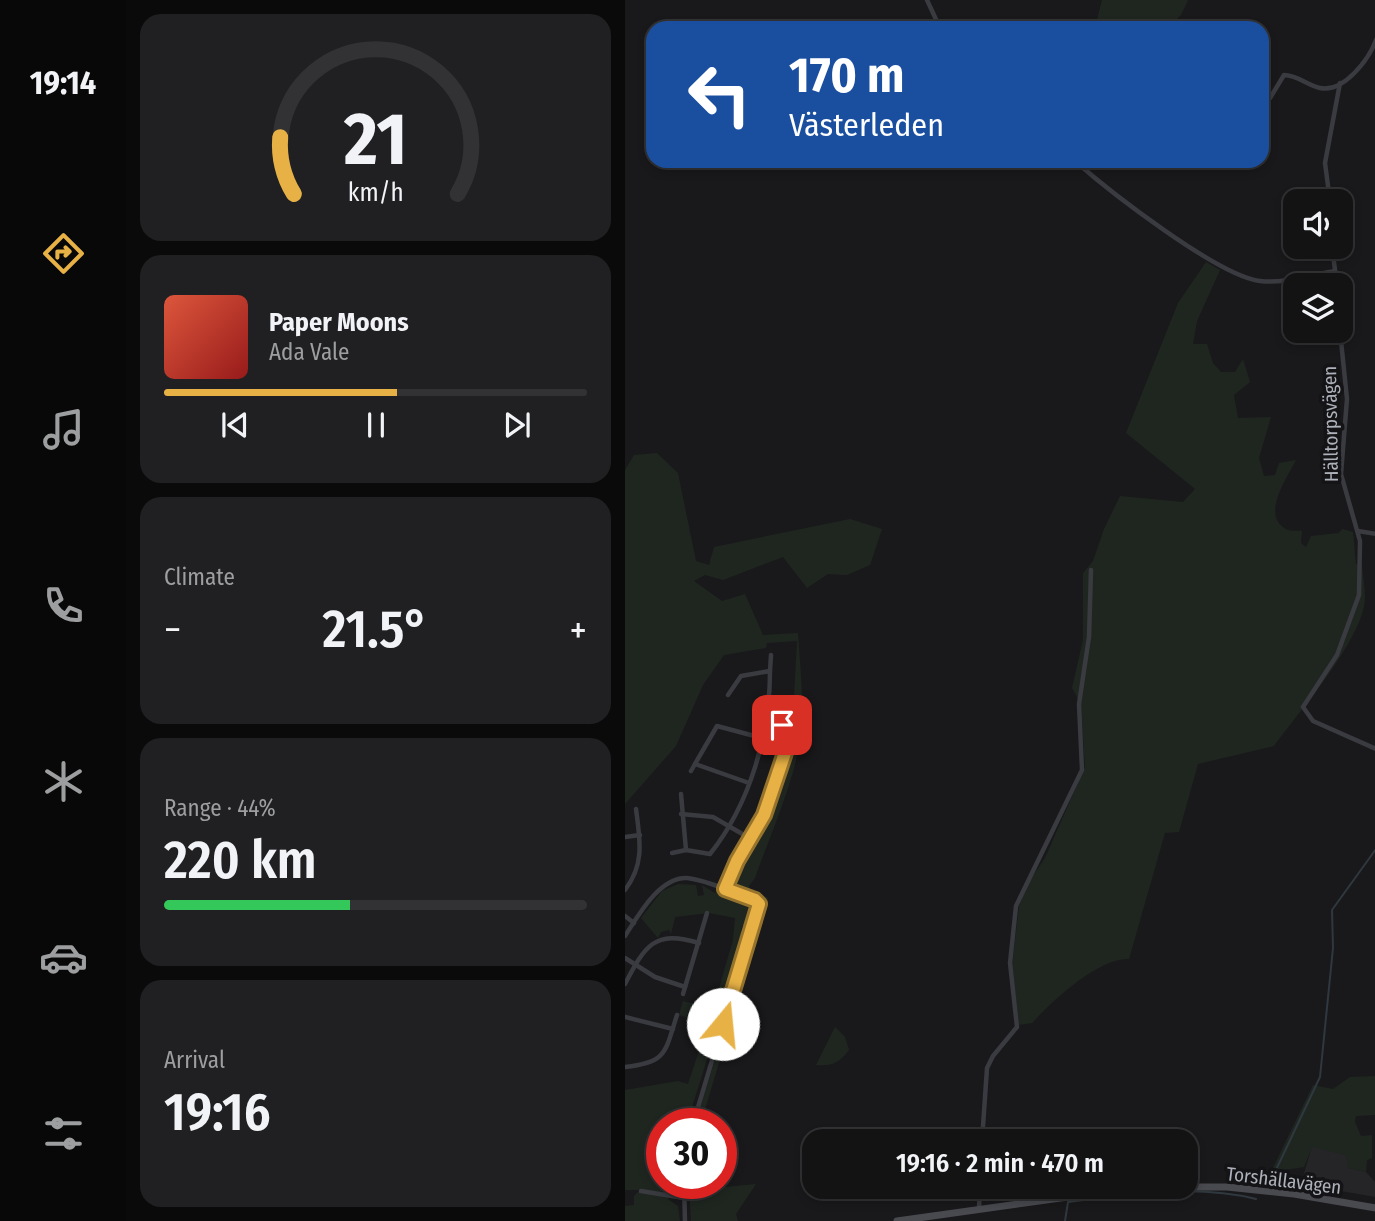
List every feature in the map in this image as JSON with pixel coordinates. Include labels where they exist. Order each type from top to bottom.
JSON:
[{"type":"main road","name":"Torshällavägen","points":[[897,1221],[979,1209],[1180,1187],[1227,1187],[1295,1194],[1375,1208]]},
{"type":"street","points":[[927,0],[937,21]]},
{"type":"street","points":[[1269,98],[1284,75],[1323,88],[1340,83],[1364,62],[1375,40]]},
{"type":"street","points":[[1328,189],[1325,163],[1340,83]]},
{"type":"street","points":[[1083,168],[1208,259],[1236,273],[1268,282],[1335,271],[1334,259]]},
{"type":"street","name":"Hälltorpsvägen","points":[[1341,343],[1347,399],[1341,474],[1358,531],[1361,558],[1355,613],[1337,655],[1306,698],[1303,707],[1313,721],[1375,748]]},
{"type":"street","points":[[1358,531],[1375,534]]},
{"type":"street","points":[[983,1129],[987,1068],[993,1056],[1017,1027],[1010,962],[1016,906],[1082,770],[1079,704],[1089,637],[1091,570]]},
{"type":"street","points":[[672,853],[686,850],[710,854],[729,825],[749,783],[767,720],[771,655]]},
{"type":"street","points":[[728,695],[741,676],[770,671]]},
{"type":"street","points":[[725,889],[737,861],[767,808],[789,735],[785,727],[767,720]]},
{"type":"street","points":[[691,771],[717,726],[762,738]]},
{"type":"street","points":[[695,764],[749,783]]},
{"type":"street","points":[[681,794],[686,850]]},
{"type":"street","points":[[625,890],[640,863],[636,809]]},
{"type":"street","points":[[681,814],[707,816],[729,825],[751,839]]},
{"type":"street","points":[[625,837],[640,835]]},
{"type":"street","points":[[625,936],[660,889],[677,879],[691,878],[755,900],[758,910],[698,1108]]},
{"type":"street","points":[[683,994],[707,913]]},
{"type":"street","points":[[625,916],[634,923]]},
{"type":"street","points":[[625,984],[635,966],[660,938],[676,937],[700,943]]},
{"type":"street","points":[[625,958],[635,966],[686,987]]},
{"type":"street","points":[[625,1067],[650,1064],[659,1059],[666,1051],[677,1015]]},
{"type":"street","points":[[625,1017],[673,1029]]},
{"type":"street","points":[[641,1191],[646,1192]]},
{"type":"street","points":[[684,1199],[685,1221]]},
{"type":"street","points":[[979,1199],[979,1209]]},
{"type":"shaded area","points":[[1102,0],[1188,0],[1181,15],[1175,21],[1097,21]]},
{"type":"shaded area","points":[[1206,262],[1220,270],[1197,321],[1193,344],[1207,344],[1213,363],[1221,372],[1235,372],[1243,359],[1250,382],[1234,395],[1238,418],[1271,417],[1259,458],[1264,476],[1275,475],[1279,463],[1296,460],[1278,496],[1275,515],[1279,523],[1288,530],[1302,531],[1301,543],[1306,547],[1311,536],[1339,533],[1342,529],[1353,532],[1356,564],[1362,566],[1365,598],[1362,614],[1354,633],[1328,675],[1274,746],[1198,764],[1179,832],[1165,833],[1129,959],[1117,960],[1090,973],[1063,993],[1032,1023],[1019,1025],[1012,965],[1019,906],[1028,883],[1045,858],[1085,767],[1081,704],[1072,688],[1083,640],[1083,573],[1093,561],[1104,529],[1120,496],[1183,502],[1195,489],[1126,433],[1178,303]]},
{"type":"shaded area","points":[[657,453],[678,473],[696,561],[709,565],[714,547],[850,519],[882,529],[870,565],[847,575],[828,574],[807,588],[783,557],[723,580],[705,575],[694,581],[722,601],[745,594],[763,635],[798,633],[802,707],[801,732],[789,786],[755,878],[749,886],[752,893],[768,898],[705,1108],[700,1108],[763,902],[730,884],[765,820],[791,735],[785,724],[769,716],[769,712],[793,715],[797,641],[767,643],[766,648],[724,655],[703,685],[676,746],[625,804],[625,470],[634,455]]},
{"type":"shaded area","points":[[678,884],[696,885],[698,896],[704,895],[702,885],[713,892],[748,901],[752,907],[747,924],[742,926],[741,932],[745,938],[692,1108],[646,1108],[646,1199],[668,1199],[678,1206],[680,1221],[625,1221],[625,1206],[634,1205],[634,1196],[640,1190],[625,1190],[625,1090],[678,1081],[688,1084],[708,1024],[679,1015],[683,1001],[713,1009],[733,940],[735,918],[709,913],[675,917],[671,934],[669,930],[661,932],[658,938],[641,918],[662,891]]},
{"type":"shaded area","points":[[835,1027],[845,1037],[849,1050],[835,1063],[816,1065]]},
{"type":"shaded area","points":[[1375,1076],[1375,1115],[1356,1116],[1355,1122],[1361,1136],[1372,1135],[1372,1158],[1367,1160],[1366,1172],[1348,1168],[1346,1155],[1312,1147],[1304,1167],[1279,1171],[1276,1177],[1269,1176],[1313,1085],[1333,1089],[1350,1077]]},
{"type":"shaded area","points":[[1312,1146],[1346,1155],[1349,1168],[1366,1172],[1375,1182],[1375,1197],[1301,1184]]},
{"type":"shaded area","points":[[756,1184],[736,1214],[738,1221],[691,1221],[690,1199],[737,1199],[737,1186]]},
{"type":"waterway","points":[[1274,1174],[1320,1077],[1333,948],[1332,910],[1376,849]]},
{"type":"waterway","points":[[1065,1221],[1068,1202],[1114,1196],[1186,1191],[1233,1194],[1256,1199]]},
{"type":"route","points":[[723,1024],[759,904],[725,889],[737,861],[757,830],[767,808],[789,741],[789,731],[782,725]]}]
